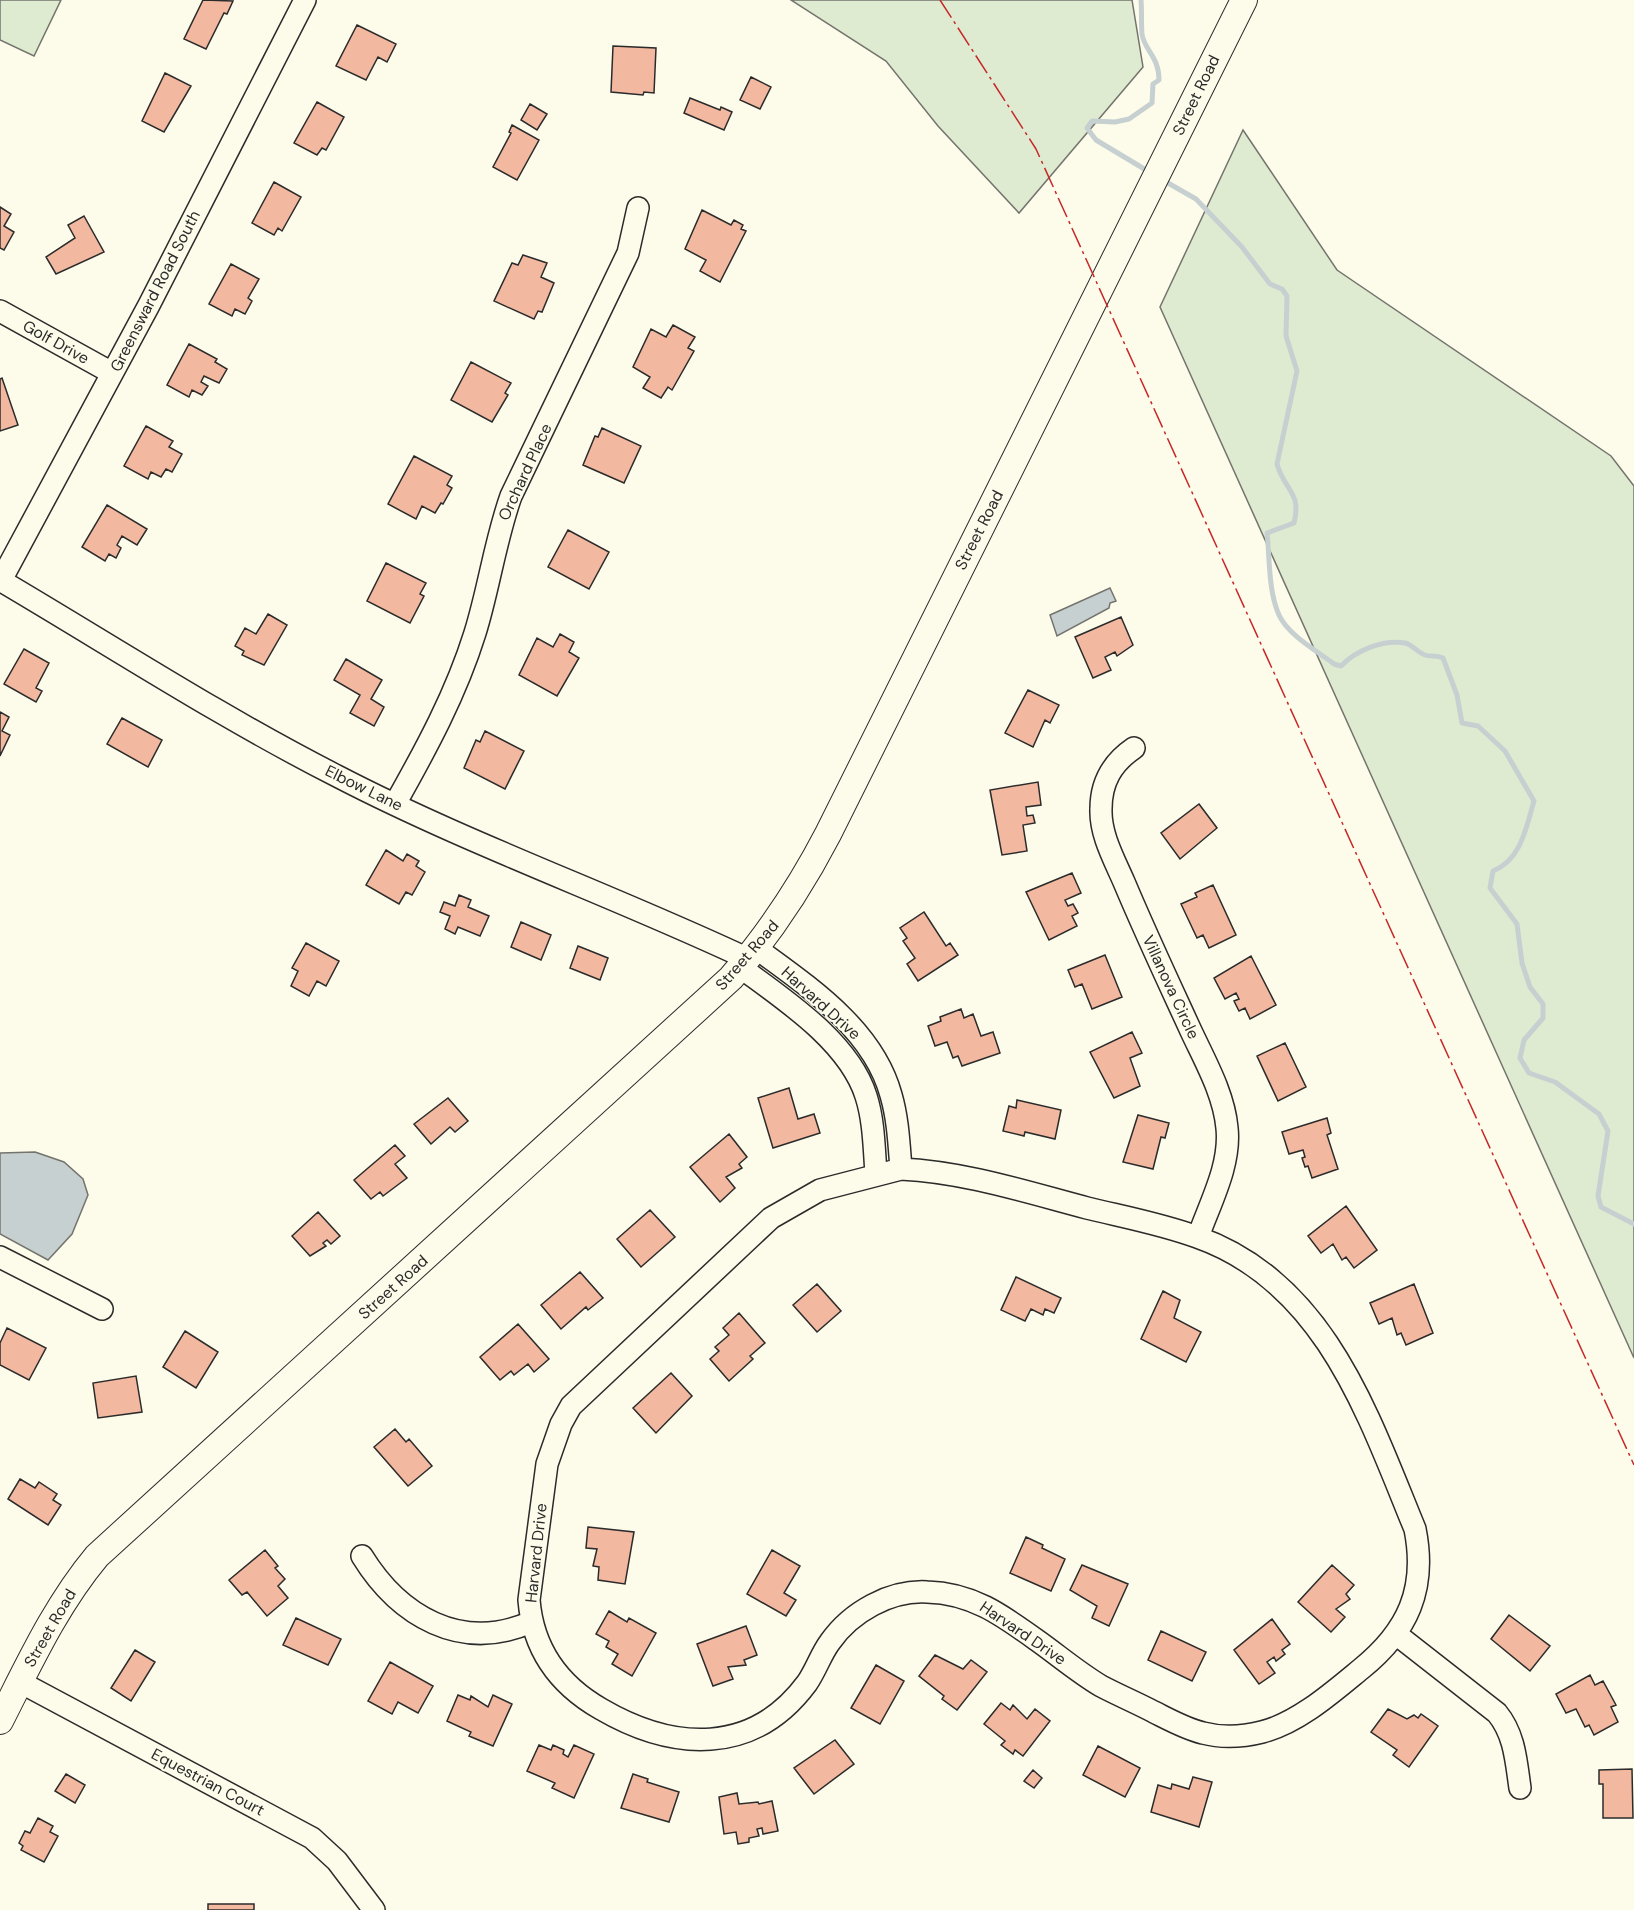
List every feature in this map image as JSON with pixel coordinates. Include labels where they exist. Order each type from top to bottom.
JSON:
[{"type":"main road","name":"Street Road","points":[[0,1721],[60,1607],[97,1556],[522,1171],[748,958],[778,920],[809,870],[1244,0]]},
{"type":"street","name":"Greensward Road South","points":[[0,581],[112,373],[305,0]]},
{"type":"street","name":"Orchard Place","points":[[395,804],[453,692],[474,635],[500,527],[511,496],[628,253],[638,208]]},
{"type":"street","name":"Golf Drive","points":[[0,311],[112,373]]},
{"type":"street","name":"Elbow Lane","points":[[0,581],[218,710],[337,776],[395,804],[748,958]]},
{"type":"street","name":"Villanova Circle","points":[[1134,748],[1116,760],[1108,776],[1102,792],[1102,827],[1132,903],[1213,1079],[1227,1129],[1227,1148],[1222,1168],[1198,1237]]},
{"type":"street","name":"Harvard Drive","points":[[748,958],[796,978],[849,1024],[867,1046],[891,1093],[901,1169]]},
{"type":"street","name":"Harvard Drive","points":[[748,958],[794,1008],[841,1051],[856,1072],[870,1108],[876,1173]]},
{"type":"street","name":"Harvard Drive","points":[[901,1169],[954,1173],[1198,1237],[1251,1265],[1283,1289],[1324,1334],[1351,1383],[1415,1529],[1420,1552],[1419,1577],[1414,1599],[1396,1634],[1374,1658],[1344,1683],[1288,1722],[1264,1731],[1222,1736],[1191,1730],[1099,1685],[998,1612],[974,1600],[949,1593],[922,1591],[896,1595],[869,1607],[848,1622],[830,1642],[808,1681],[777,1714],[762,1724],[736,1735],[699,1741],[672,1738],[646,1730],[614,1717],[586,1700],[567,1686],[552,1667],[539,1646],[531,1622],[529,1589],[547,1464],[561,1424],[571,1406],[771,1218],[820,1190],[876,1173],[901,1169]]},
{"type":"street","points":[[0,1257],[102,1309]]},
{"type":"street","points":[[362,1556],[377,1580],[403,1606],[424,1618],[456,1631],[475,1634],[495,1633],[531,1622]]},
{"type":"street","points":[[1396,1634],[1505,1722],[1511,1734],[1520,1788]]},
{"type":"street","name":"Equestrian Court","points":[[20,1682],[312,1838],[337,1861],[374,1910]]},
{"type":"green space","points":[[0,0],[61,0],[34,56],[0,40]]},
{"type":"green space","points":[[791,0],[1132,0],[1143,67],[1019,213],[938,126],[886,61]]},
{"type":"green space","points":[[1243,130],[1337,270],[1611,456],[1634,486],[1634,1358],[1160,307]]},
{"type":"shaded area","points":[[1110,588],[1116,601],[1110,603],[1109,608],[1057,636],[1050,615]]},
{"type":"shaded area","points":[[35,1152],[64,1162],[83,1179],[88,1195],[72,1234],[48,1260],[0,1234],[0,1153]]},
{"type":"building","points":[[203,0],[233,1],[227,14],[224,13],[206,49],[184,39]]},
{"type":"building","points":[[357,25],[396,44],[387,62],[378,57],[366,80],[336,66]]},
{"type":"building","points":[[613,46],[656,48],[654,93],[644,92],[643,95],[611,92]]},
{"type":"building","points":[[165,73],[191,86],[164,132],[142,121]]},
{"type":"building","points":[[751,77],[771,87],[760,109],[740,100]]},
{"type":"building","points":[[690,98],[720,110],[721,107],[732,112],[724,130],[684,113]]},
{"type":"building","points":[[317,102],[344,117],[326,150],[322,148],[317,155],[294,143]]},
{"type":"building","points":[[530,104],[547,114],[537,130],[521,120]]},
{"type":"building","points":[[512,125],[539,140],[517,180],[493,167],[511,133],[509,132]]},
{"type":"building","points":[[274,182],[301,197],[282,231],[278,228],[274,235],[252,223]]},
{"type":"building","points":[[0,207],[11,214],[4,226],[14,232],[4,250],[0,248]]},
{"type":"building","points":[[702,210],[731,225],[734,220],[743,225],[741,229],[746,231],[720,282],[700,271],[706,260],[685,249]]},
{"type":"building","points":[[84,216],[104,252],[56,274],[46,257],[75,238],[68,225]]},
{"type":"building","points":[[523,255],[547,263],[541,277],[554,283],[542,312],[538,311],[534,319],[494,301],[512,263],[518,265]]},
{"type":"building","points":[[231,264],[259,279],[248,298],[252,301],[245,314],[235,309],[232,316],[209,304]]},
{"type":"building","points":[[673,325],[695,337],[688,348],[694,351],[672,390],[668,387],[661,398],[643,388],[650,377],[633,367],[651,329],[666,337]]},
{"type":"building","points":[[189,344],[217,359],[215,362],[227,369],[219,383],[204,376],[201,382],[208,386],[202,395],[192,390],[189,397],[167,385]]},
{"type":"building","points":[[471,362],[511,383],[505,393],[508,395],[492,422],[451,400]]},
{"type":"building","points":[[2,378],[18,425],[0,431],[0,379]]},
{"type":"building","points":[[146,426],[173,441],[169,447],[182,454],[172,472],[166,469],[161,477],[151,472],[148,479],[124,466]]},
{"type":"building","points":[[602,428],[641,446],[624,483],[583,465],[595,436],[598,437]]},
{"type":"building","points":[[414,456],[452,476],[447,485],[452,488],[443,504],[441,503],[435,513],[422,506],[416,519],[388,504]]},
{"type":"building","points":[[107,505],[147,529],[137,545],[122,536],[117,545],[121,548],[116,558],[109,554],[105,561],[82,547]]},
{"type":"building","points":[[568,530],[609,552],[589,589],[548,567]]},
{"type":"building","points":[[386,563],[426,583],[420,594],[424,596],[410,623],[367,601]]},
{"type":"building","points":[[268,614],[287,625],[264,665],[242,655],[244,651],[235,646],[245,628],[256,634]]},
{"type":"building","points":[[1121,617],[1133,645],[1117,656],[1115,652],[1105,657],[1111,670],[1093,678],[1075,637]]},
{"type":"building","points":[[560,634],[574,642],[569,652],[579,658],[557,696],[519,675],[537,638],[553,647]]},
{"type":"building","points":[[24,649],[49,663],[36,688],[42,691],[36,702],[4,684]]},
{"type":"building","points":[[346,659],[382,680],[371,699],[384,707],[374,726],[350,713],[360,695],[334,680]]},
{"type":"building","points":[[1028,690],[1059,705],[1050,723],[1045,720],[1033,747],[1005,733]]},
{"type":"building","points":[[0,712],[9,717],[2,731],[10,735],[0,756]]},
{"type":"building","points":[[122,718],[162,740],[148,767],[107,744]]},
{"type":"building","points":[[485,731],[524,751],[505,789],[464,768],[476,740],[480,742]]},
{"type":"building","points":[[1038,782],[1041,805],[1026,807],[1027,816],[1033,815],[1035,823],[1023,825],[1027,851],[1002,855],[990,790]]},
{"type":"building","points":[[1199,804],[1217,828],[1180,859],[1161,833]]},
{"type":"building","points":[[386,850],[403,861],[407,854],[419,861],[416,866],[425,872],[412,895],[406,892],[399,904],[366,885]]},
{"type":"building","points":[[1072,873],[1081,893],[1065,900],[1068,906],[1073,904],[1078,913],[1072,916],[1077,926],[1049,940],[1026,892]]},
{"type":"building","points":[[1213,885],[1236,935],[1209,948],[1203,935],[1197,938],[1181,904],[1197,897],[1195,893]]},
{"type":"building","points":[[459,895],[471,900],[468,907],[489,916],[480,936],[458,927],[455,934],[445,929],[450,916],[440,912],[444,902],[455,906]]},
{"type":"building","points":[[924,912],[946,946],[950,943],[958,955],[918,981],[907,964],[915,958],[903,941],[907,938],[900,928]]},
{"type":"building","points":[[521,922],[551,935],[541,960],[511,947]]},
{"type":"building","points":[[306,943],[339,961],[326,986],[317,981],[309,996],[291,986],[298,971],[292,968]]},
{"type":"building","points":[[578,946],[608,958],[600,980],[570,968]]},
{"type":"building","points":[[1105,955],[1122,997],[1092,1009],[1082,984],[1075,987],[1068,970]]},
{"type":"building","points":[[1251,956],[1276,1005],[1250,1019],[1245,1008],[1239,1011],[1234,1001],[1239,999],[1236,993],[1225,999],[1214,978]]},
{"type":"building","points":[[961,1009],[964,1018],[973,1014],[981,1036],[993,1032],[1000,1053],[962,1066],[958,1056],[953,1058],[947,1042],[935,1046],[928,1026],[941,1021],[940,1017]]},
{"type":"building","points":[[1132,1032],[1142,1053],[1130,1058],[1140,1086],[1114,1098],[1090,1052]]},
{"type":"building","points":[[1285,1043],[1306,1087],[1278,1101],[1257,1056]]},
{"type":"building","points":[[789,1088],[798,1119],[814,1114],[820,1133],[773,1148],[758,1098]]},
{"type":"building","points":[[448,1098],[468,1121],[455,1132],[450,1127],[431,1144],[414,1124]]},
{"type":"building","points":[[1017,1100],[1061,1110],[1055,1139],[1025,1132],[1024,1136],[1003,1131],[1009,1106],[1016,1108]]},
{"type":"building","points":[[1138,1115],[1169,1123],[1165,1138],[1161,1137],[1153,1169],[1123,1162]]},
{"type":"building","points":[[1327,1118],[1331,1133],[1327,1135],[1338,1169],[1312,1178],[1302,1158],[1305,1157],[1303,1150],[1289,1154],[1282,1132]]},
{"type":"building","points":[[729,1134],[747,1157],[739,1164],[742,1168],[726,1177],[735,1188],[720,1202],[690,1167]]},
{"type":"building","points":[[395,1145],[405,1156],[395,1164],[407,1178],[383,1196],[380,1192],[371,1199],[354,1180]]},
{"type":"building","points":[[1346,1206],[1377,1250],[1354,1268],[1346,1257],[1342,1260],[1333,1244],[1321,1253],[1308,1236]]},
{"type":"building","points":[[650,1210],[675,1237],[641,1267],[617,1239]]},
{"type":"building","points":[[318,1212],[340,1236],[331,1244],[327,1240],[323,1243],[326,1246],[310,1256],[292,1236]]},
{"type":"building","points":[[580,1272],[603,1298],[588,1310],[586,1307],[561,1329],[541,1305]]},
{"type":"building","points":[[1016,1277],[1061,1298],[1054,1313],[1045,1309],[1043,1315],[1031,1309],[1025,1321],[1001,1310]]},
{"type":"building","points":[[817,1284],[841,1311],[817,1332],[793,1305]]},
{"type":"building","points":[[1414,1284],[1433,1333],[1406,1345],[1401,1333],[1397,1335],[1392,1318],[1379,1324],[1370,1303]]},
{"type":"building","points":[[1163,1291],[1180,1300],[1174,1318],[1201,1332],[1186,1362],[1141,1339]]},
{"type":"building","points":[[739,1313],[765,1343],[750,1356],[753,1359],[729,1381],[710,1359],[719,1351],[715,1347],[729,1335],[723,1328]]},
{"type":"building","points":[[518,1324],[549,1359],[534,1372],[528,1364],[514,1375],[511,1371],[500,1380],[480,1357]]},
{"type":"building","points":[[7,1328],[46,1348],[29,1380],[0,1365],[0,1343]]},
{"type":"building","points":[[185,1331],[218,1352],[196,1388],[163,1367]]},
{"type":"building","points":[[671,1373],[692,1396],[656,1433],[633,1408]]},
{"type":"building","points":[[136,1376],[142,1412],[98,1418],[93,1383]]},
{"type":"building","points":[[395,1429],[406,1442],[409,1439],[432,1466],[408,1486],[374,1447]]},
{"type":"building","points":[[20,1479],[35,1488],[39,1482],[57,1494],[53,1500],[61,1505],[48,1525],[8,1499]]},
{"type":"building","points":[[588,1527],[634,1532],[625,1584],[598,1580],[599,1567],[593,1566],[597,1549],[586,1548]]},
{"type":"building","points":[[1026,1537],[1065,1559],[1051,1591],[1010,1573]]},
{"type":"building","points":[[265,1550],[278,1566],[275,1568],[285,1579],[278,1586],[288,1598],[267,1616],[247,1592],[242,1595],[229,1580]]},
{"type":"building","points":[[772,1550],[800,1566],[784,1593],[796,1600],[786,1616],[747,1594]]},
{"type":"building","points":[[1082,1565],[1128,1584],[1109,1626],[1092,1618],[1097,1606],[1070,1590]]},
{"type":"building","points":[[1332,1565],[1354,1585],[1346,1594],[1350,1599],[1336,1609],[1345,1617],[1331,1632],[1298,1602]]},
{"type":"building","points":[[609,1611],[627,1622],[629,1618],[656,1633],[632,1676],[612,1664],[618,1654],[606,1647],[609,1641],[596,1634]]},
{"type":"building","points":[[1509,1615],[1550,1646],[1530,1671],[1491,1639]]},
{"type":"building","points":[[296,1618],[341,1639],[328,1665],[283,1645]]},
{"type":"building","points":[[1272,1619],[1290,1644],[1282,1650],[1285,1654],[1276,1661],[1274,1657],[1267,1662],[1275,1673],[1259,1684],[1234,1650]]},
{"type":"building","points":[[746,1626],[757,1655],[744,1660],[746,1665],[728,1667],[733,1679],[713,1686],[697,1644]]},
{"type":"building","points":[[1161,1631],[1206,1652],[1192,1681],[1148,1660]]},
{"type":"building","points":[[135,1650],[155,1662],[131,1701],[111,1688]]},
{"type":"building","points":[[935,1655],[963,1669],[971,1660],[987,1672],[957,1710],[942,1699],[944,1696],[919,1676]]},
{"type":"building","points":[[390,1662],[433,1686],[418,1713],[398,1702],[392,1714],[368,1701]]},
{"type":"building","points":[[876,1665],[904,1681],[880,1724],[851,1708]]},
{"type":"building","points":[[1590,1675],[1595,1685],[1603,1681],[1616,1705],[1611,1707],[1618,1722],[1594,1735],[1589,1725],[1585,1727],[1576,1709],[1566,1713],[1556,1694]]},
{"type":"building","points":[[458,1695],[470,1700],[471,1696],[488,1707],[493,1695],[512,1704],[493,1746],[469,1736],[471,1732],[447,1721]]},
{"type":"building","points":[[1001,1703],[1010,1710],[1013,1705],[1027,1719],[1035,1709],[1050,1721],[1023,1756],[1015,1750],[1013,1754],[1001,1745],[1005,1741],[984,1724]]},
{"type":"building","points":[[1388,1709],[1407,1719],[1414,1715],[1418,1718],[1421,1714],[1438,1726],[1409,1767],[1393,1755],[1397,1750],[1371,1732]]},
{"type":"building","points":[[835,1740],[854,1764],[814,1794],[794,1768]]},
{"type":"building","points":[[539,1745],[551,1750],[553,1745],[564,1750],[563,1754],[568,1757],[574,1745],[594,1754],[574,1798],[552,1788],[555,1783],[527,1771]]},
{"type":"building","points":[[1098,1746],[1140,1768],[1125,1797],[1083,1775]]},
{"type":"building","points":[[1632,1769],[1633,1818],[1603,1818],[1603,1784],[1599,1784],[1599,1770]]},
{"type":"building","points":[[1033,1770],[1042,1778],[1034,1788],[1024,1781]]},
{"type":"building","points":[[66,1774],[85,1785],[75,1803],[55,1791]]},
{"type":"building","points":[[633,1774],[648,1779],[647,1782],[679,1792],[669,1822],[621,1808]]},
{"type":"building","points":[[1193,1777],[1212,1782],[1199,1827],[1151,1812],[1158,1785],[1171,1789],[1172,1784],[1189,1789]]},
{"type":"building","points":[[737,1793],[739,1804],[758,1802],[759,1804],[772,1801],[778,1831],[763,1834],[762,1828],[757,1829],[759,1836],[749,1838],[749,1842],[738,1844],[736,1832],[724,1834],[719,1797]]},
{"type":"building","points":[[38,1818],[53,1826],[50,1832],[58,1836],[44,1862],[21,1850],[23,1846],[19,1843],[25,1831],[30,1833]]},
{"type":"building","points":[[208,1904],[254,1904],[254,1910],[208,1910]]},
{"type":"waterway","points":[[1141,0],[1143,40],[1157,65],[1159,80],[1153,84],[1152,103],[1129,119],[1115,122],[1092,121],[1087,128],[1096,140],[1151,173]]},
{"type":"waterway","points":[[1161,179],[1196,199],[1242,247],[1270,284],[1282,289],[1287,296],[1286,336],[1297,371],[1277,464],[1294,498],[1296,513],[1294,523],[1267,533],[1273,595],[1283,622],[1303,642],[1334,664],[1341,666],[1370,647],[1397,642],[1410,645],[1425,655],[1443,658],[1457,695],[1462,723],[1478,726],[1505,751],[1534,801],[1521,842],[1510,859],[1493,871],[1490,888],[1517,924],[1522,963],[1530,987],[1543,1004],[1543,1018],[1524,1040],[1520,1058],[1529,1073],[1555,1082],[1599,1114],[1608,1131],[1598,1196],[1601,1207],[1634,1224]]},
{"type":"power","points":[[940,0],[1036,149],[1634,1465]]}]
